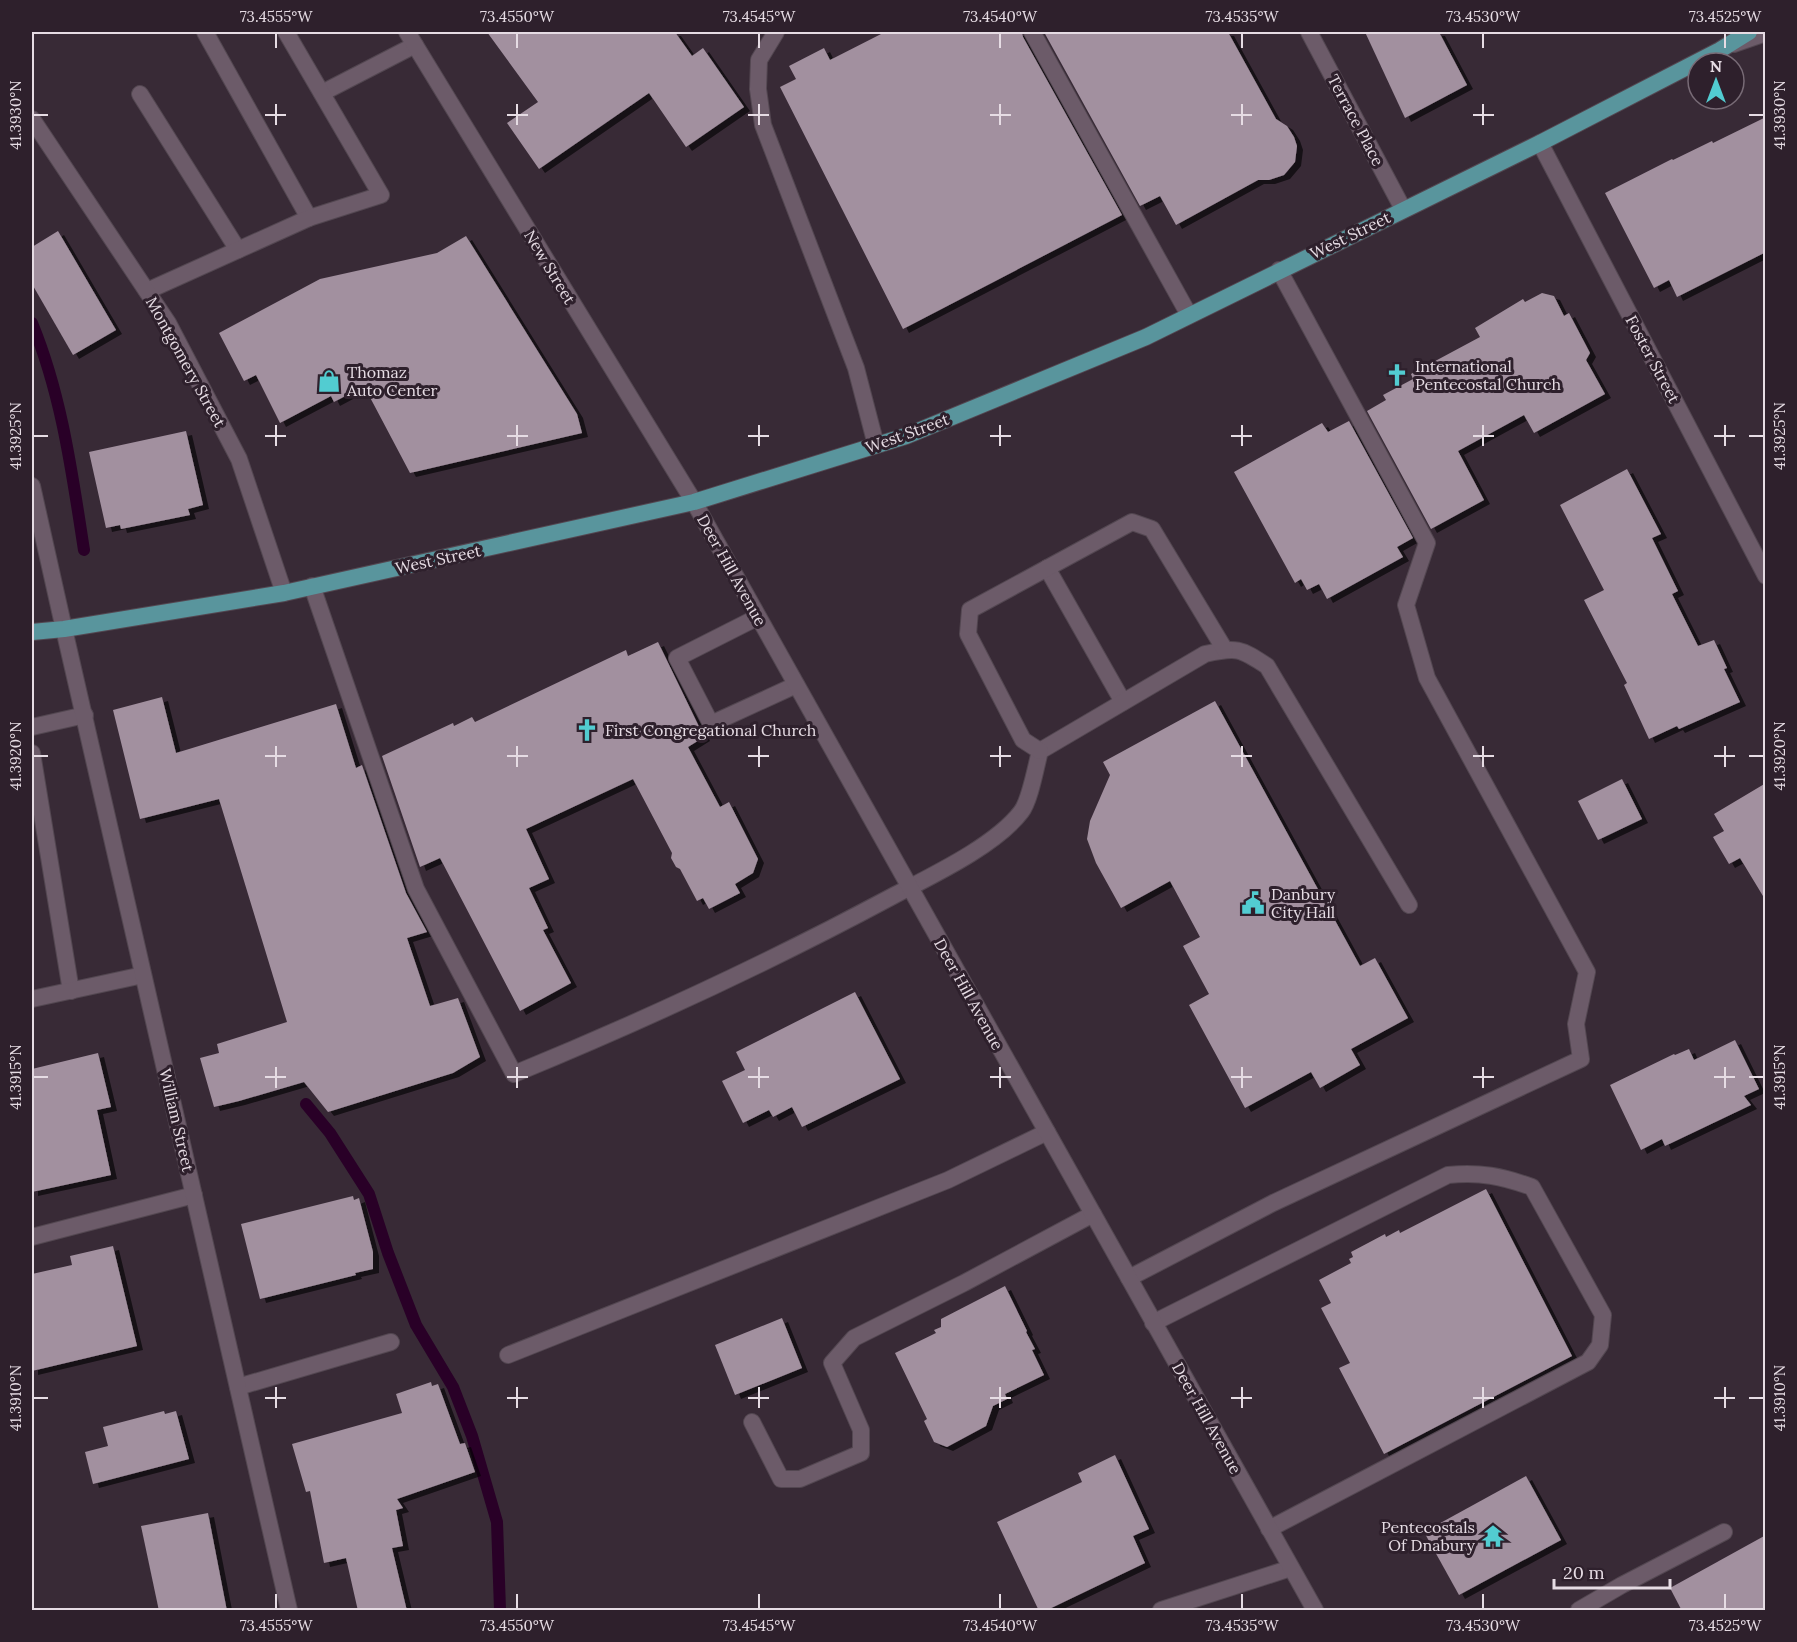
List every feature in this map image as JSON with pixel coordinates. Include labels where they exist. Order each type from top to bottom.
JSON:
[{"type":"main road","name":"West Street","points":[[32,632],[64,629],[284,593],[694,502],[906,436],[1146,337],[1540,142],[1719,50],[1749,32]]},
{"type":"street","points":[[205,32],[309,218]]},
{"type":"street","points":[[147,291],[309,218],[381,195],[286,32]]},
{"type":"street","points":[[776,32],[759,60],[758,89],[763,125],[856,368],[876,445]]},
{"type":"street","points":[[1032,32],[1189,315]]},
{"type":"street","name":"Terrace Place","points":[[1309,32],[1403,209]]},
{"type":"street","name":"West Street","points":[[1719,50],[1766,33]]},
{"type":"street","points":[[322,93],[411,38]]},
{"type":"street","name":"New Street","points":[[411,38],[694,502]]},
{"type":"street","points":[[140,94],[238,250]]},
{"type":"street","name":"Montgomery Street","points":[[32,119],[168,323],[239,459],[284,593]]},
{"type":"street","name":"Foster Street","points":[[1540,142],[1766,576]]},
{"type":"street","points":[[1129,1278],[1273,1203],[1581,1059],[1576,1024],[1587,972],[1427,678],[1406,605],[1427,543],[1280,270]]},
{"type":"street","name":"William Street","points":[[32,486],[289,1611]]},
{"type":"street","name":"Deer Hill Avenue","points":[[694,502],[1315,1611]]},
{"type":"street","points":[[1040,751],[1023,740],[968,634],[970,610],[1132,522],[1152,529],[1225,650]]},
{"type":"street","points":[[1047,568],[1123,702]]},
{"type":"street","points":[[312,586],[416,889],[514,1074],[592,1042],[802,945],[994,838],[1023,810],[1040,751],[1205,654],[1225,650],[1245,651],[1267,666],[1409,905]]},
{"type":"street","points":[[758,617],[677,658],[711,724],[796,684]]},
{"type":"street","points":[[32,727],[85,715]]},
{"type":"street","points":[[32,753],[72,991]]},
{"type":"street","points":[[32,999],[143,975]]},
{"type":"street","points":[[508,1355],[948,1180],[1047,1132]]},
{"type":"street","points":[[1153,1323],[1448,1175],[1473,1173],[1502,1176],[1532,1187],[1603,1315],[1600,1345],[1588,1362],[1269,1529]]},
{"type":"street","points":[[32,1237],[194,1195]]},
{"type":"street","points":[[752,1422],[781,1479],[800,1479],[861,1453],[861,1430],[832,1363],[854,1338],[964,1283],[1093,1214]]},
{"type":"street","points":[[238,1388],[391,1342]]},
{"type":"street","points":[[1579,1611],[1622,1585],[1724,1532]]},
{"type":"street","points":[[1161,1611],[1291,1568]]},
{"type":"building","points":[[487,32],[675,32],[692,56],[703,48],[744,107],[686,147],[649,93],[539,169],[507,123],[538,102]]},
{"type":"building","points":[[885,32],[1022,32],[1122,215],[903,329],[780,87],[796,79],[789,66],[824,48],[830,60]]},
{"type":"building","points":[[1044,32],[1228,32],[1276,119],[1287,126],[1294,137],[1297,146],[1295,162],[1284,175],[1269,180],[1258,180],[1176,225],[1160,196],[1140,206]]},
{"type":"building","points":[[1365,32],[1439,32],[1467,85],[1405,118]]},
{"type":"building","points":[[1766,117],[1766,252],[1677,297],[1669,280],[1654,288],[1605,193],[1672,159],[1712,141],[1713,143]]},
{"type":"building","points":[[58,231],[116,330],[73,355],[32,284],[32,247]]},
{"type":"building","points":[[466,236],[577,414],[582,433],[410,473],[364,386],[334,402],[331,396],[280,423],[256,375],[244,381],[219,333],[320,279],[437,253]]},
{"type":"building","points":[[1542,293],[1554,296],[1564,316],[1569,313],[1590,353],[1586,360],[1605,394],[1534,433],[1524,415],[1458,451],[1484,500],[1431,529],[1367,411],[1386,400],[1383,395],[1413,379],[1411,374],[1480,337],[1475,328],[1523,299],[1525,302]]},
{"type":"building","points":[[1349,421],[1413,538],[1397,547],[1403,557],[1327,599],[1319,584],[1307,590],[1301,579],[1295,583],[1234,472],[1322,423],[1328,432]]},
{"type":"building","points":[[186,431],[203,505],[188,509],[190,515],[121,529],[120,525],[106,528],[89,452]]},
{"type":"building","points":[[1627,469],[1661,534],[1652,538],[1678,591],[1672,594],[1698,646],[1714,640],[1727,668],[1724,669],[1740,702],[1679,729],[1677,726],[1649,739],[1624,685],[1627,683],[1584,600],[1604,590],[1560,505]]},
{"type":"building","points":[[658,642],[704,737],[688,747],[720,807],[729,802],[758,859],[753,873],[735,884],[740,893],[709,909],[703,898],[697,901],[680,869],[676,867],[671,858],[672,853],[633,779],[526,829],[549,879],[529,888],[548,928],[543,930],[571,983],[520,1011],[440,858],[420,867],[382,756],[453,723],[454,726],[472,717],[475,722],[626,650],[628,656]]},
{"type":"building","points":[[162,697],[176,753],[336,704],[356,768],[362,765],[406,893],[427,932],[407,938],[430,1006],[458,998],[480,1057],[453,1073],[328,1112],[304,1082],[214,1107],[200,1058],[219,1053],[217,1044],[287,1022],[219,799],[140,819],[113,710]]},
{"type":"building","name":"Danbury City Hall","points":[[1215,701],[1360,966],[1375,958],[1408,1018],[1351,1049],[1360,1065],[1320,1088],[1311,1072],[1245,1108],[1189,1005],[1209,994],[1183,946],[1200,937],[1170,881],[1121,908],[1096,863],[1087,839],[1090,821],[1110,775],[1103,762]]},
{"type":"building","points":[[1622,779],[1642,819],[1598,840],[1578,801]]},
{"type":"building","points":[[1766,783],[1766,901],[1740,858],[1729,864],[1713,837],[1724,831],[1714,814]]},
{"type":"building","points":[[855,992],[900,1079],[802,1127],[792,1107],[773,1117],[769,1110],[743,1123],[722,1081],[745,1070],[736,1052]]},
{"type":"building","points":[[1735,1040],[1759,1089],[1744,1096],[1751,1105],[1665,1146],[1662,1139],[1641,1150],[1610,1085],[1674,1054],[1689,1049],[1694,1060]]},
{"type":"building","points":[[98,1053],[111,1107],[97,1110],[111,1175],[32,1192],[32,1069]]},
{"type":"building","points":[[1486,1189],[1572,1356],[1384,1454],[1339,1368],[1350,1363],[1321,1308],[1331,1303],[1319,1280],[1351,1263],[1349,1259],[1353,1257],[1351,1252],[1385,1234],[1386,1237],[1399,1230],[1400,1233]]},
{"type":"building","points":[[353,1196],[354,1200],[359,1198],[373,1252],[373,1269],[260,1299],[241,1224]]},
{"type":"building","points":[[113,1246],[137,1346],[32,1371],[32,1274],[72,1265],[70,1256]]},
{"type":"building","points":[[1005,1286],[1035,1349],[1032,1350],[1044,1375],[1005,1394],[1007,1399],[993,1406],[986,1426],[947,1447],[934,1442],[924,1421],[927,1419],[895,1353],[936,1333],[934,1330],[941,1327],[941,1319]]},
{"type":"building","points":[[782,1318],[802,1368],[735,1395],[715,1345]]},
{"type":"building","points":[[431,1382],[432,1386],[438,1384],[460,1444],[465,1443],[475,1472],[397,1499],[403,1508],[396,1510],[403,1546],[392,1548],[407,1611],[358,1611],[346,1558],[324,1563],[310,1491],[306,1492],[292,1444],[402,1413],[396,1394]]},
{"type":"building","points":[[164,1411],[165,1414],[176,1411],[189,1459],[93,1484],[85,1452],[108,1446],[103,1427]]},
{"type":"building","points":[[1115,1455],[1149,1529],[1133,1536],[1145,1563],[1045,1611],[1039,1611],[997,1522],[1082,1482],[1078,1473]]},
{"type":"building","points":[[1526,1476],[1561,1540],[1459,1595],[1424,1532]]},
{"type":"building","points":[[208,1513],[227,1611],[159,1611],[141,1526]]},
{"type":"building","points":[[1766,1535],[1766,1611],[1682,1611],[1670,1588]]},
{"type":"waterway","points":[[32,323],[51,378],[58,407],[84,550]]},
{"type":"waterway","points":[[306,1104],[330,1133],[369,1194],[388,1253],[416,1325],[453,1387],[472,1436],[497,1522],[500,1610]]},
{"type":"place","name":"International Pentecostal Church","points":[[1397,375]]},
{"type":"place","name":"Thomaz Auto Center","points":[[329,381]]},
{"type":"place","name":"First Congregational Church","points":[[587,730]]},
{"type":"place","name":"Danbury City Hall","points":[[1253,903]]},
{"type":"place","name":"Pentecostals Of Dnabury","points":[[1493,1536]]}]
